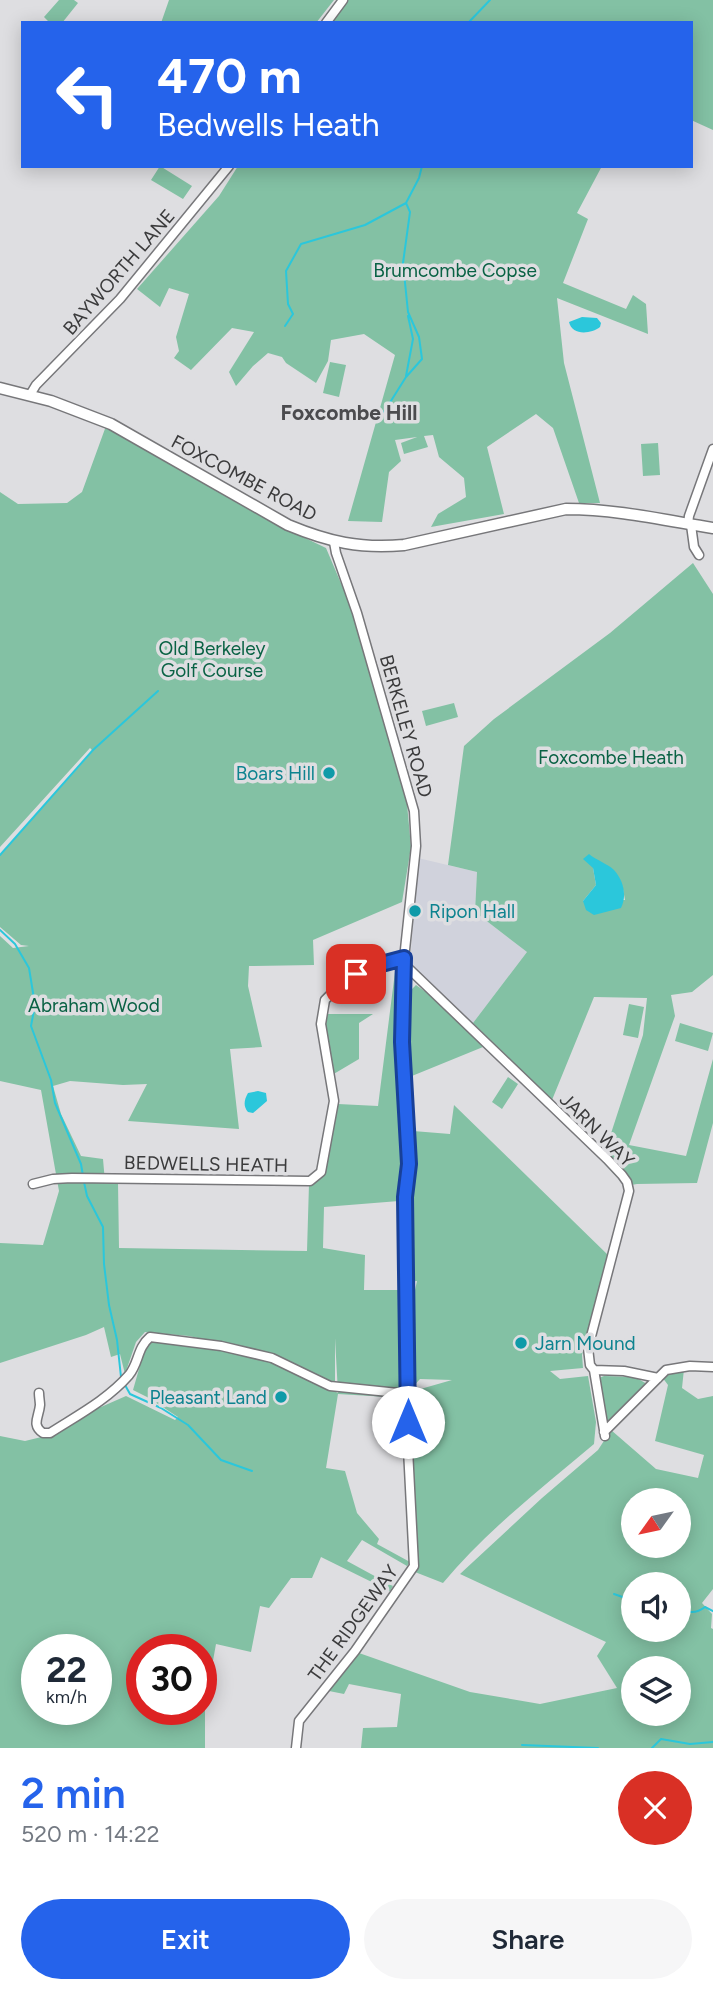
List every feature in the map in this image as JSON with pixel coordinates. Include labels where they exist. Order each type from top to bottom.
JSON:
[{"type":"street","points":[[327,21],[343,0]]},
{"type":"street","name":"BAYWORTH LANE","points":[[30,395],[36,385],[120,299],[227,168]]},
{"type":"street","name":"FOXCOMBE ROAD","points":[[0,388],[71,408],[111,424],[271,515],[314,536],[334,542],[365,547],[404,545],[566,509],[593,509],[713,528]]},
{"type":"street","points":[[699,555],[694,547],[689,516],[713,449]]},
{"type":"street","name":"BERKELEY ROAD","points":[[334,542],[414,811],[416,846],[405,962]]},
{"type":"street","name":"BEDWELLS HEATH","points":[[33,1184],[72,1178],[310,1181],[321,1172],[334,1101],[321,1024],[326,1000],[343,982],[370,967],[405,962]]},
{"type":"street","name":"JARN WAY","points":[[405,962],[607,1159],[627,1182],[629,1191],[588,1348],[590,1365],[594,1370]]},
{"type":"street","name":"THE RIDGEWAY","points":[[296,1748],[299,1721],[355,1651],[414,1566],[408,1449],[405,1197],[409,1164],[402,1042],[405,962]]},
{"type":"street","points":[[39,1393],[37,1429],[50,1433],[110,1394],[131,1372],[143,1344],[150,1337],[221,1346],[272,1358],[330,1386],[408,1394]]},
{"type":"street","points":[[658,1378],[624,1371],[594,1370],[605,1434],[666,1370],[689,1366],[713,1367]]},
{"type":"shaded area","points":[[418,858],[477,872],[475,912],[527,952],[473,1023],[410,964]]},
{"type":"green space","points":[[59,0],[74,0],[78,3],[64,21],[48,21],[44,17]]},
{"type":"green space","points":[[169,0],[334,0],[318,21],[162,21]]},
{"type":"green space","points":[[348,0],[713,0],[713,130],[693,121],[693,21],[332,21]]},
{"type":"green space","points":[[159,168],[163,168],[192,186],[183,199],[151,180]]},
{"type":"green space","name":"Brumcombe Copse","points":[[237,168],[601,168],[577,213],[588,219],[563,283],[626,309],[633,295],[646,304],[648,334],[557,298],[564,363],[600,503],[579,503],[553,428],[536,414],[487,447],[504,514],[431,527],[438,514],[466,497],[464,478],[439,457],[433,435],[424,436],[428,447],[404,454],[401,443],[417,437],[395,440],[401,461],[389,472],[382,522],[348,521],[395,355],[364,334],[331,340],[328,361],[316,383],[286,363],[282,357],[268,353],[236,386],[229,372],[254,332],[232,328],[191,370],[174,358],[179,351],[176,337],[189,294],[169,288],[160,307],[137,289],[219,196]]},
{"type":"green space","points":[[330,362],[346,365],[339,397],[323,393]]},
{"type":"green space","points":[[106,426],[278,525],[326,548],[354,614],[397,757],[407,804],[411,847],[402,902],[313,940],[314,965],[249,966],[248,986],[262,1047],[230,1049],[239,1129],[128,1121],[147,1084],[70,1081],[53,1086],[61,1114],[81,1156],[103,1159],[105,1182],[118,1183],[119,1248],[307,1251],[309,1184],[324,1171],[338,1104],[378,1106],[396,964],[401,966],[399,1045],[404,1174],[415,1175],[413,1131],[450,1134],[454,1105],[609,1256],[582,1355],[583,1368],[550,1371],[560,1379],[588,1376],[596,1422],[594,1444],[496,1527],[443,1583],[415,1572],[410,1392],[452,1380],[420,1379],[403,1398],[338,1394],[326,1468],[345,1471],[357,1513],[379,1539],[377,1544],[410,1562],[407,1566],[362,1540],[347,1561],[393,1586],[390,1591],[321,1557],[312,1578],[291,1578],[269,1608],[260,1606],[251,1652],[217,1644],[217,1634],[126,1634],[126,1725],[205,1725],[205,1748],[0,1748],[0,1436],[25,1441],[58,1433],[100,1404],[101,1407],[126,1396],[175,1420],[178,1417],[133,1390],[145,1348],[150,1342],[226,1349],[271,1361],[338,1393],[335,1338],[335,1384],[247,1349],[189,1336],[145,1332],[136,1342],[125,1374],[120,1354],[111,1357],[104,1327],[0,1363],[0,1243],[43,1245],[59,1191],[41,1090],[0,1081],[0,936],[13,948],[29,946],[21,945],[0,927],[0,855],[93,751],[90,748],[0,847],[0,492],[18,504],[67,503],[82,492]],"holes":[[[399,1201],[403,1282],[417,1281],[415,1290],[364,1290],[365,1255],[323,1248],[324,1207]]]},
{"type":"green space","points":[[658,443],[660,475],[643,476],[641,444]]},
{"type":"green space","name":"Foxcombe Heath","points":[[693,563],[713,594],[713,975],[692,992],[671,995],[675,1016],[629,1145],[686,1156],[713,1059],[713,1123],[697,1183],[625,1186],[602,1161],[643,1035],[647,998],[594,997],[552,1100],[473,1023],[527,952],[475,912],[477,872],[448,865],[464,746],[494,719],[610,633]],"holes":[[[599,862],[618,876],[625,900],[583,901],[596,885],[593,868]]]},
{"type":"green space","points":[[454,703],[458,717],[426,726],[422,711]]},
{"type":"green space","points":[[416,985],[433,997],[483,1047],[407,1078],[409,992]]},
{"type":"green space","points":[[629,1004],[644,1007],[638,1038],[623,1035]]},
{"type":"green space","points":[[326,1014],[373,1014],[359,1023],[359,1059],[332,1075],[325,1035]]},
{"type":"green space","points":[[680,1023],[713,1033],[708,1051],[675,1041]]},
{"type":"green space","points":[[508,1077],[518,1084],[502,1109],[492,1102]]},
{"type":"green space","points":[[684,1369],[682,1388],[698,1399],[713,1396],[713,1589],[702,1603],[712,1614],[713,1748],[361,1748],[363,1728],[397,1727],[401,1694],[349,1684],[344,1694],[329,1691],[359,1653],[470,1692],[540,1704],[617,1688],[597,1656],[606,1642],[460,1574],[598,1450],[611,1430],[656,1469],[698,1478],[704,1455],[655,1441],[668,1385],[662,1377]]},
{"type":"green space","points":[[635,1377],[647,1384],[608,1423],[604,1422],[599,1378]]},
{"type":"water","points":[[582,317],[597,318],[601,323],[600,327],[587,332],[574,330],[569,322]]},
{"type":"water","points":[[589,854],[611,868],[620,879],[624,889],[621,908],[594,915],[586,910],[583,901],[596,885],[593,868],[583,859]]},
{"type":"water","points":[[248,1093],[266,1093],[267,1101],[253,1113],[248,1112],[245,1101]]},
{"type":"waterway","points":[[470,21],[490,0]]},
{"type":"waterway","points":[[285,326],[293,314],[288,304],[286,271],[301,244],[365,225],[406,203],[422,168]]},
{"type":"waterway","points":[[384,412],[406,377],[422,359],[419,337],[408,312],[403,263],[410,212],[406,203]]},
{"type":"waterway","points":[[406,376],[413,339],[408,316]]},
{"type":"waterway","points":[[0,855],[93,750],[158,691]]},
{"type":"waterway","points":[[0,930],[15,944],[29,968],[35,1005],[31,1026],[51,1080],[55,1103],[81,1164],[83,1176]]},
{"type":"waterway","points":[[84,1182],[87,1196],[103,1227],[104,1264],[121,1377]]},
{"type":"waterway","points":[[125,1385],[130,1394],[161,1408],[188,1425],[221,1460],[252,1471]]},
{"type":"waterway","points":[[614,1594],[621,1596]]},
{"type":"waterway","points":[[691,1612],[705,1607],[713,1611]]},
{"type":"waterway","points":[[652,1748],[661,1739],[690,1744],[713,1742]]},
{"type":"waterway","points":[[522,1745],[598,1748]]},
{"type":"place","name":"Boars Hill","points":[[329,773]]},
{"type":"place","name":"Ripon Hall","points":[[415,911]]},
{"type":"place","name":"Jarn Mound","points":[[521,1343]]},
{"type":"place","name":"Pleasant Land","points":[[281,1397]]},
{"type":"district","name":"Foxcombe Hill","points":[[349,412]]},
{"type":"route","points":[[356,974],[370,967],[404,958],[402,1042],[409,1164],[405,1197],[408,1422]]},
{"type":"park label","name":"Old Berkeley Golf Course","points":[[212,659]]},
{"type":"park label","name":"Abraham Wood","points":[[94,1005]]}]
